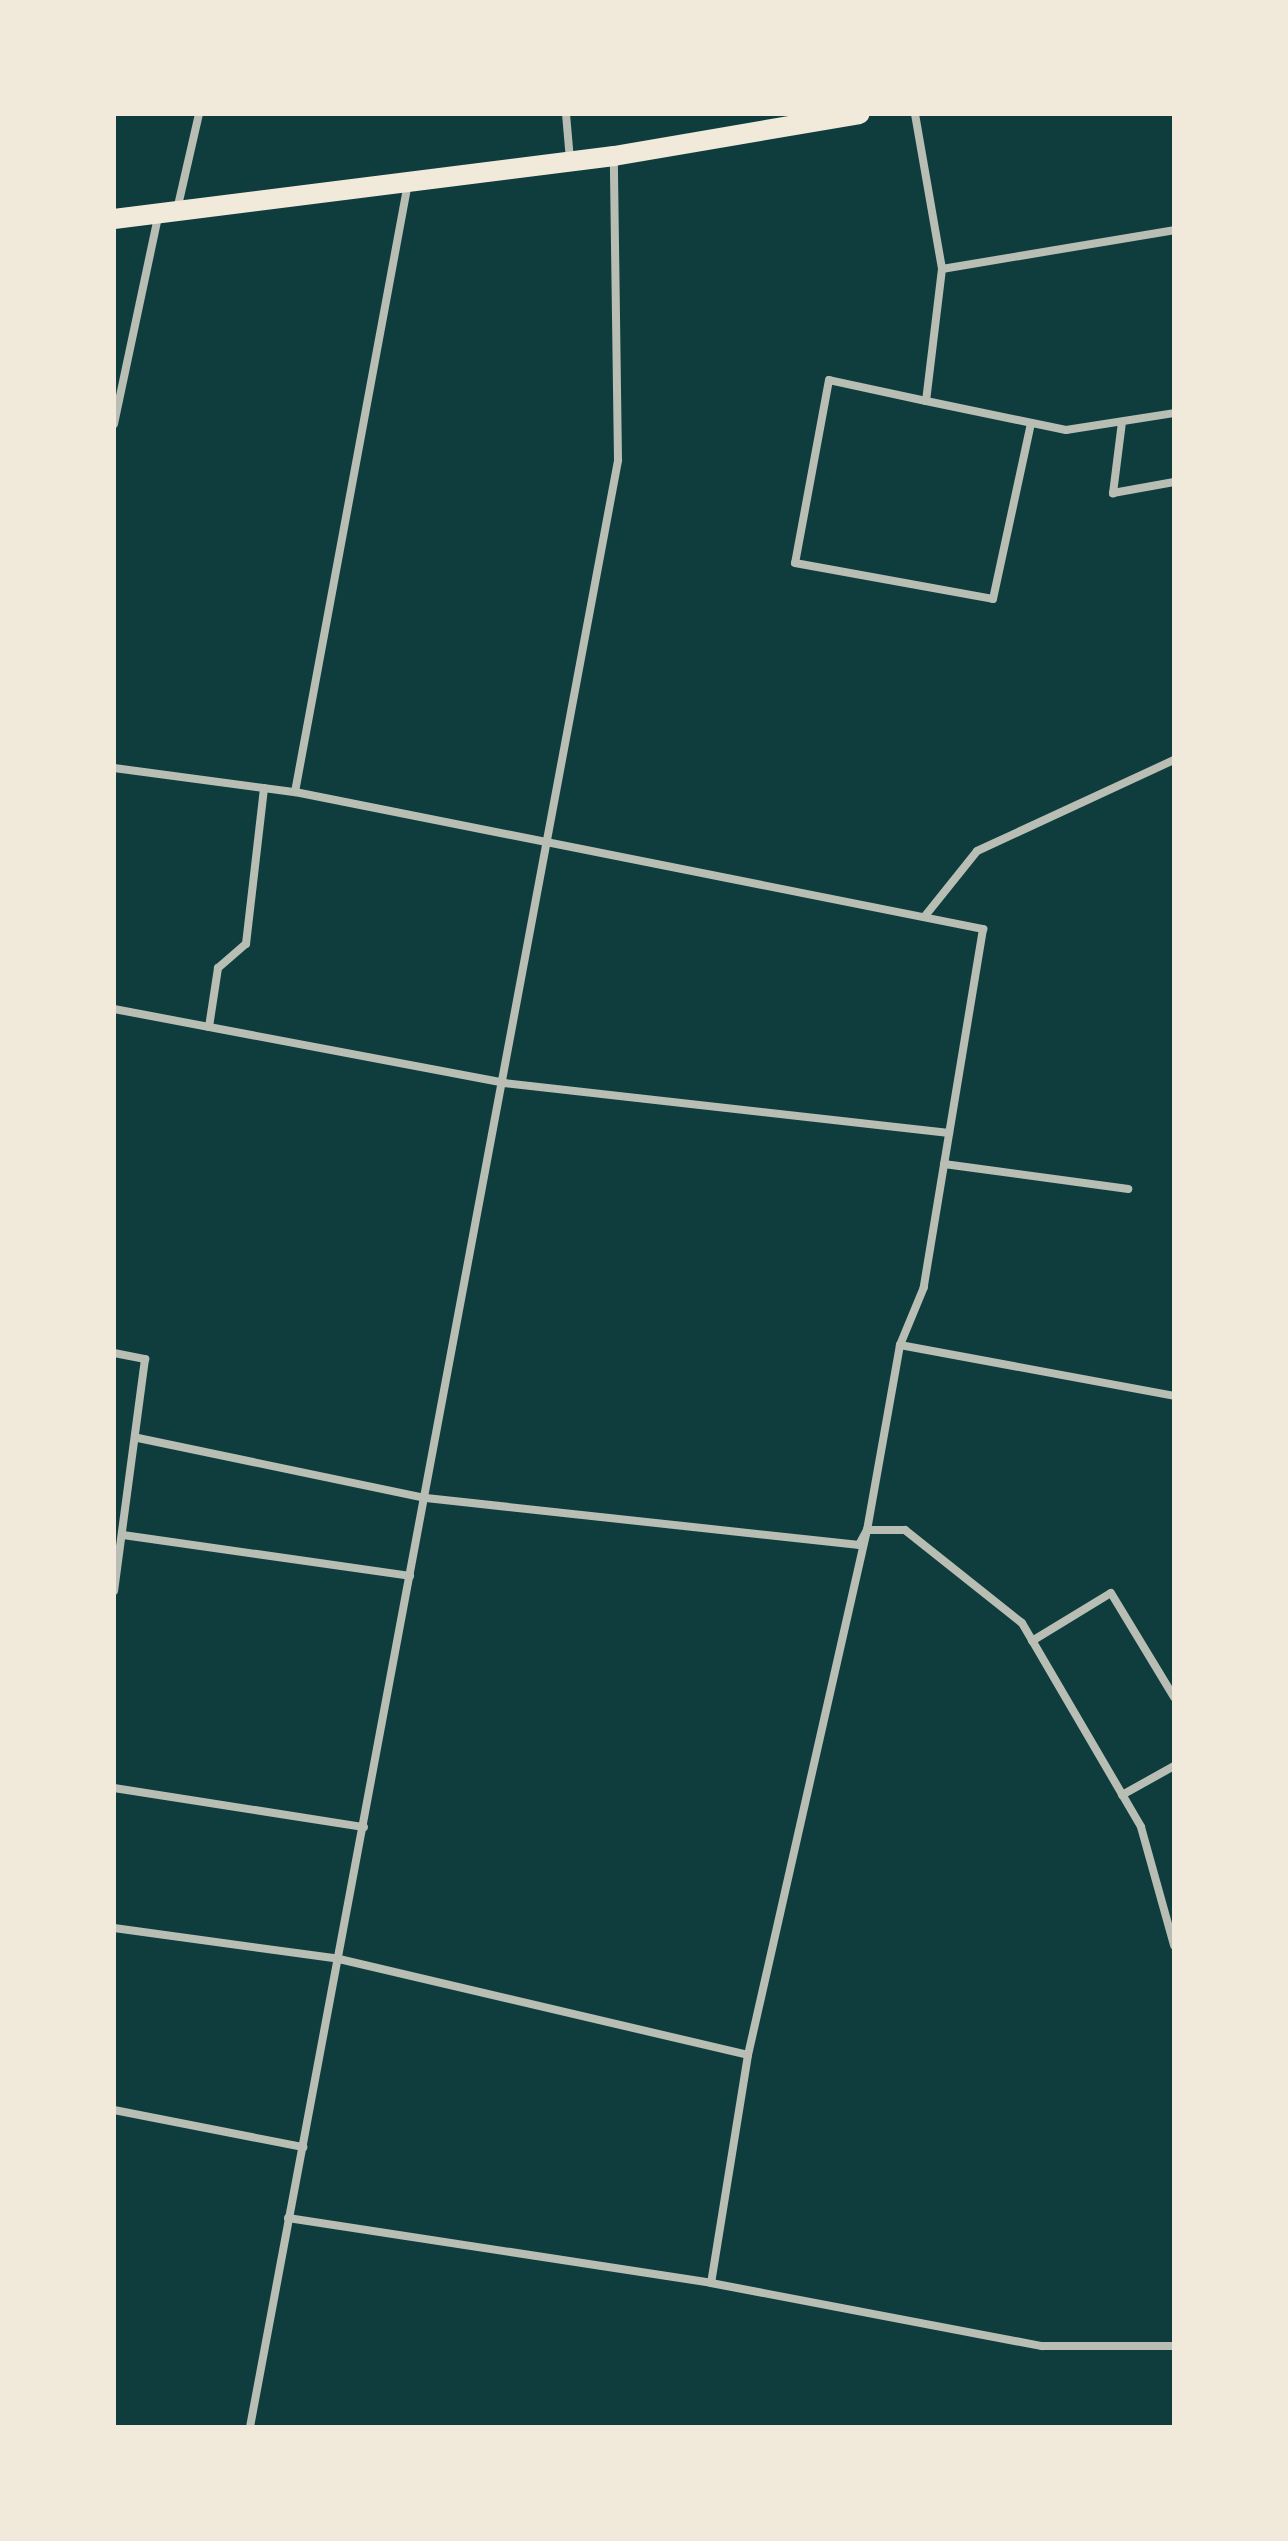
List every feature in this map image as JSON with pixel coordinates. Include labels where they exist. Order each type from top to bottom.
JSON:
[{"type":"main road","points":[[114,219],[614,156],[859,114]]},
{"type":"street","points":[[114,424],[168,212],[199,114]]},
{"type":"street","points":[[566,114],[570,160]]},
{"type":"street","points":[[915,114],[942,269],[926,401]]},
{"type":"street","points":[[250,2427],[549,843],[618,460],[614,156]]},
{"type":"street","points":[[295,792],[409,181]]},
{"type":"street","points":[[942,269],[1174,230]]},
{"type":"street","points":[[1031,423],[993,599],[795,563],[829,380],[1066,430],[1174,413]]},
{"type":"street","points":[[1122,422],[1113,493],[1174,482]]},
{"type":"street","points":[[925,916],[977,851],[1174,760]]},
{"type":"street","points":[[114,768],[295,792],[983,929],[924,1287],[900,1345],[867,1530],[748,2055],[711,2283]]},
{"type":"street","points":[[209,1027],[218,968],[246,944],[264,788]]},
{"type":"street","points":[[114,1009],[504,1083],[949,1133]]},
{"type":"street","points":[[944,1164],[1128,1189]]},
{"type":"street","points":[[900,1345],[1174,1396]]},
{"type":"street","points":[[114,1353],[145,1359],[138,1438],[114,1591]]},
{"type":"street","points":[[138,1438],[426,1498],[859,1545],[867,1530]]},
{"type":"street","points":[[867,1530],[905,1530],[1022,1623],[1141,1827],[1174,1945]]},
{"type":"street","points":[[123,1535],[410,1576]]},
{"type":"street","points":[[1032,1641],[1111,1593],[1174,1697]]},
{"type":"street","points":[[1122,1795],[1174,1766]]},
{"type":"street","points":[[114,1788],[364,1827]]},
{"type":"street","points":[[1162,1902],[1174,1896]]},
{"type":"street","points":[[114,1928],[339,1959],[748,2055]]},
{"type":"street","points":[[114,2110],[303,2147]]},
{"type":"street","points":[[288,2218],[711,2283],[1042,2346],[1174,2346]]}]
